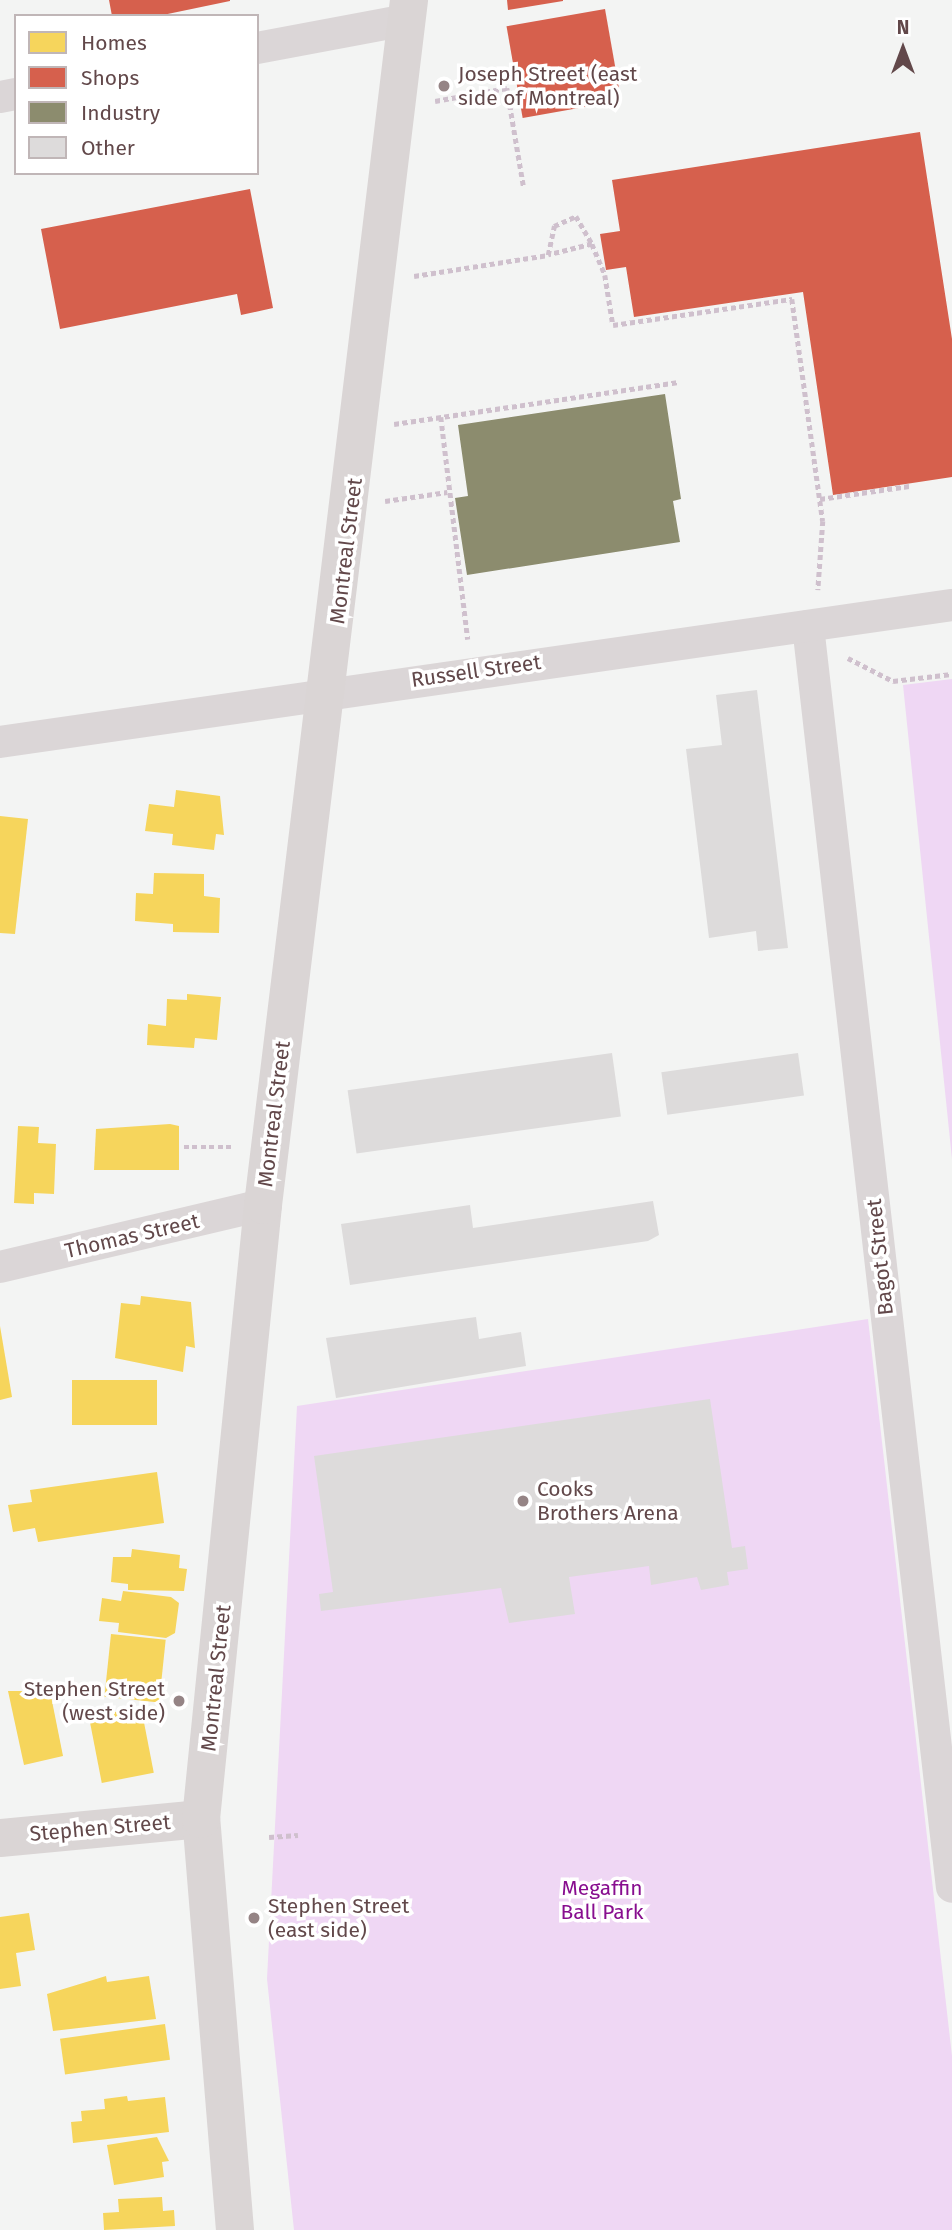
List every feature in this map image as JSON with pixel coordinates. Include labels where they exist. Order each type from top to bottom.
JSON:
[{"type":"main road","name":"Montreal Street","points":[[234,2230],[201,1819],[263,1205],[352,505],[407,10]]},
{"type":"main road","name":"Stephen Street","points":[[0,1838],[201,1819]]},
{"type":"street","points":[[259,47],[407,10]]},
{"type":"street","name":"Russell Street","points":[[0,742],[329,692],[952,605]]},
{"type":"street","name":"Bagot Street","points":[[812,625],[952,1887]]},
{"type":"street","name":"Thomas Street","points":[[0,1267],[263,1205]]},
{"type":"path","points":[[397,107],[507,88],[524,188]]},
{"type":"path","points":[[548,255],[554,226],[576,216],[605,275],[613,325],[792,299],[821,499],[812,625],[864,671],[892,681],[952,674]]},
{"type":"path","points":[[378,282],[548,255],[592,244]]},
{"type":"path","points":[[361,429],[677,382]]},
{"type":"path","points":[[352,505],[452,491],[441,417]]},
{"type":"path","points":[[821,499],[909,486]]},
{"type":"path","points":[[446,492],[473,672]]},
{"type":"path","points":[[184,1147],[234,1147]]},
{"type":"path","points":[[269,1837],[298,1835]]},
{"type":"green space","points":[[952,679],[952,1159],[903,685]]},
{"type":"green space","name":"Megaffin Ball Park","points":[[868,1319],[952,2056],[952,2230],[294,2230],[267,1979],[297,1406]]},
{"type":"building: Homes","points":[[176,790],[220,796],[224,835],[216,834],[214,850],[172,845],[173,834],[145,831],[149,804],[174,807]]},
{"type":"building: Homes","points":[[0,816],[28,819],[15,934],[0,933]]},
{"type":"building: Homes","points":[[154,873],[204,874],[204,896],[220,898],[219,933],[173,932],[173,924],[135,921],[136,893],[153,894]]},
{"type":"building: Homes","points":[[187,994],[221,997],[217,1040],[195,1038],[194,1048],[147,1045],[148,1024],[166,1026],[167,999],[187,1000]]},
{"type":"building: Homes","points":[[170,1124],[179,1126],[179,1170],[94,1170],[96,1129]]},
{"type":"building: Homes","points":[[18,1126],[39,1127],[38,1143],[56,1144],[54,1194],[34,1193],[34,1204],[14,1203]]},
{"type":"building: Homes","points":[[141,1296],[191,1302],[195,1348],[186,1346],[183,1372],[115,1358],[121,1303],[140,1305]]},
{"type":"building: Homes","points":[[0,1326],[12,1397],[0,1400]]},
{"type":"building: Homes","points":[[72,1380],[157,1380],[157,1425],[72,1425]]},
{"type":"building: Homes","points":[[157,1472],[164,1523],[38,1542],[35,1528],[13,1532],[8,1505],[32,1502],[30,1490]]},
{"type":"building: Homes","points":[[132,1549],[180,1555],[179,1568],[187,1569],[184,1591],[128,1590],[128,1584],[111,1582],[113,1557],[131,1557]]},
{"type":"building: Homes","points":[[123,1591],[171,1597],[179,1603],[175,1633],[166,1638],[118,1632],[119,1623],[99,1621],[102,1598],[121,1601]]},
{"type":"building: Homes","points":[[111,1634],[166,1640],[159,1702],[104,1697]]},
{"type":"building: Homes","points":[[8,1691],[50,1691],[63,1756],[24,1765]]},
{"type":"building: Homes","points":[[141,1707],[154,1773],[102,1783],[89,1717]]},
{"type":"building: Homes","points":[[29,1913],[35,1950],[16,1953],[21,1986],[0,1989],[0,1917]]},
{"type":"building: Homes","points":[[106,1976],[107,1982],[149,1976],[156,2019],[53,2031],[47,1994]]},
{"type":"building: Homes","points":[[165,2024],[170,2060],[65,2074],[60,2039]]},
{"type":"building: Homes","points":[[127,2096],[128,2101],[165,2097],[169,2132],[73,2143],[71,2122],[82,2121],[81,2111],[105,2109],[104,2099]]},
{"type":"building: Homes","points":[[157,2137],[169,2161],[162,2162],[164,2177],[114,2185],[107,2145]]},
{"type":"building: Homes","points":[[162,2197],[163,2211],[174,2210],[175,2226],[104,2230],[103,2213],[119,2212],[118,2199]]},
{"type":"building: Shops","points":[[109,0],[230,0],[168,14],[112,14]]},
{"type":"building: Shops","points":[[507,0],[563,0],[563,1],[508,10]]},
{"type":"building: Shops","points":[[605,9],[621,101],[523,118],[507,26]]},
{"type":"building: Shops","points":[[920,132],[952,339],[952,477],[833,495],[803,292],[634,317],[626,267],[606,270],[600,234],[620,231],[612,180]]},
{"type":"building: Shops","points":[[250,189],[273,308],[241,315],[237,294],[60,329],[41,229]]},
{"type":"building: Industry","points":[[665,394],[681,499],[673,501],[680,542],[467,575],[455,498],[468,496],[458,425]]},
{"type":"building: Other","points":[[757,690],[788,948],[758,951],[756,931],[709,938],[686,749],[722,745],[716,695]]},
{"type":"building: Other","points":[[612,1053],[621,1116],[357,1154],[348,1090]]},
{"type":"building: Other","points":[[798,1053],[804,1096],[667,1115],[661,1072]]},
{"type":"building: Other","points":[[653,1201],[659,1235],[648,1241],[350,1285],[341,1224],[470,1205],[473,1228]]},
{"type":"building: Other","points":[[476,1317],[479,1339],[521,1332],[526,1366],[336,1398],[326,1338]]},
{"type":"building: Other","name":"Cooks Brothers Arena","points":[[710,1399],[732,1548],[745,1546],[748,1569],[727,1572],[729,1585],[701,1590],[697,1577],[651,1585],[649,1566],[569,1577],[575,1614],[509,1623],[501,1588],[321,1611],[319,1594],[333,1592],[314,1456]]},
{"type":"place","name":"Joseph Street (east side of Montreal)","points":[[444,86]]},
{"type":"place","name":"Cooks Brothers Arena","points":[[523,1501]]},
{"type":"place","name":"Stephen Street (west side)","points":[[179,1701]]},
{"type":"place","name":"Stephen Street (east side)","points":[[254,1918]]}]
